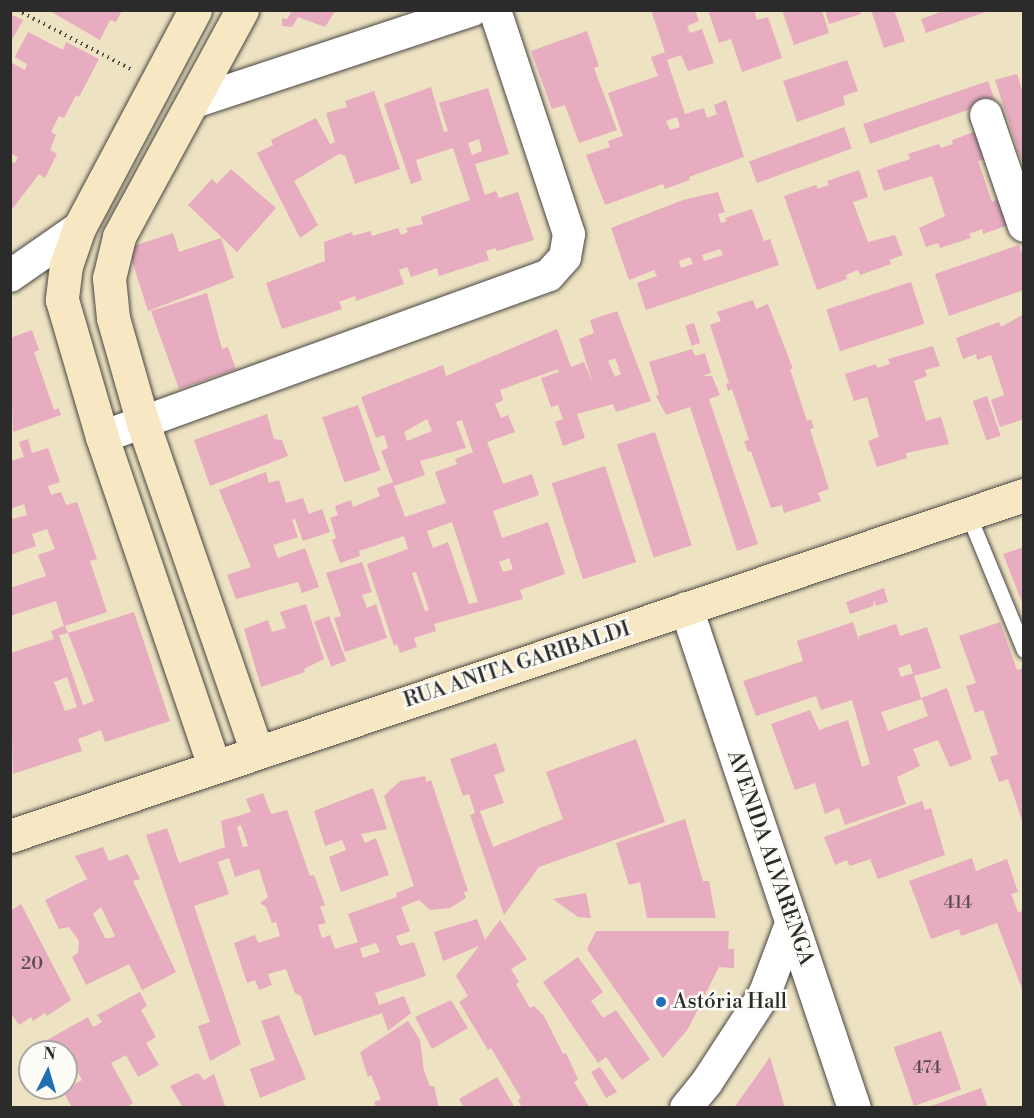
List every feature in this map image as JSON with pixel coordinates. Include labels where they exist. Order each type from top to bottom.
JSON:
[{"type":"main road","points":[[195,10],[79,228],[66,265],[62,300],[102,436],[214,766]]},
{"type":"main road","points":[[242,10],[119,237],[109,278],[113,318],[143,423],[257,752]]},
{"type":"main road","name":"RUA ANITA GARIBALDI","points":[[10,836],[1023,495]]},
{"type":"street","points":[[194,102],[472,10]]},
{"type":"street","points":[[102,436],[549,274],[565,257],[569,234],[495,10]]},
{"type":"street","points":[[986,115],[1023,226]]},
{"type":"street","points":[[10,276],[79,228]]},
{"type":"street","name":"AVENIDA ALVARENGA","points":[[687,608],[854,1107]]},
{"type":"street","points":[[686,1107],[707,1083],[765,993],[792,921]]},
{"type":"lane","points":[[968,514],[1023,650]]},
{"type":"path","points":[[16,10],[157,83]]},
{"type":"building","points":[[48,10],[122,10],[116,22],[110,20],[100,40]]},
{"type":"building","points":[[288,10],[336,10],[325,27],[298,17],[292,27],[282,26],[282,18],[287,19],[291,13]]},
{"type":"building","points":[[651,10],[695,10],[699,21],[687,26],[690,33],[702,29],[714,63],[688,71],[681,55],[667,60],[685,114],[704,108],[707,118],[717,114],[714,105],[726,100],[744,157],[689,177],[690,180],[665,189],[663,184],[605,205],[586,155],[610,147],[608,141],[623,136],[608,93],[658,76],[651,57],[665,52]],"holes":[[[677,117],[680,127],[670,130],[666,121]]]},
{"type":"building","points":[[708,10],[754,10],[757,20],[768,17],[782,58],[742,72],[731,39],[719,43]]},
{"type":"building","points":[[782,10],[822,10],[829,33],[794,45]]},
{"type":"building","points":[[825,10],[859,10],[861,14],[829,24]]},
{"type":"building","points":[[871,10],[894,10],[905,41],[884,48]]},
{"type":"building","points":[[946,10],[988,11],[926,33],[921,19]]},
{"type":"building","points":[[10,14],[23,20],[10,43]]},
{"type":"building","points":[[587,31],[599,66],[594,68],[617,130],[579,143],[565,105],[552,109],[531,51]]},
{"type":"building","points":[[28,32],[63,50],[66,42],[99,59],[79,97],[76,95],[64,118],[59,116],[51,132],[56,135],[50,150],[57,154],[45,178],[39,174],[10,212],[10,161],[15,163],[18,157],[10,153],[10,62],[25,70],[27,64],[15,57]]},
{"type":"building","points":[[847,60],[858,91],[843,96],[845,105],[797,122],[783,81]]},
{"type":"building","points":[[1017,74],[1024,95],[1023,165],[995,80]]},
{"type":"building","points":[[988,81],[995,101],[870,144],[863,124]]},
{"type":"building","points":[[431,87],[444,132],[448,131],[439,103],[488,88],[509,154],[475,164],[485,195],[496,191],[499,198],[518,192],[534,240],[497,251],[495,248],[486,251],[489,260],[439,276],[437,268],[411,277],[407,267],[399,270],[404,284],[356,301],[355,296],[339,302],[342,309],[282,329],[266,283],[325,261],[324,242],[352,232],[353,236],[370,231],[372,236],[398,228],[401,235],[408,232],[406,228],[423,224],[421,217],[470,200],[453,148],[416,160],[422,180],[411,184],[384,104]],"holes":[[[479,139],[482,151],[472,155],[468,143]]]},
{"type":"building","points":[[374,91],[400,169],[355,184],[345,155],[339,154],[294,181],[318,225],[300,238],[257,153],[273,145],[271,140],[316,118],[330,144],[335,142],[326,113],[347,107],[345,101]]},
{"type":"building","points":[[844,127],[852,149],[757,183],[749,162]]},
{"type":"building","points":[[982,129],[991,157],[978,161],[992,202],[1004,197],[1014,223],[983,234],[982,229],[969,234],[971,238],[940,248],[938,243],[926,247],[919,228],[945,216],[932,176],[884,191],[877,170],[910,159],[908,154],[939,144],[941,148],[953,144],[952,140]]},
{"type":"building","points":[[231,169],[276,208],[237,252],[188,205],[212,179],[217,184]]},
{"type":"building","points":[[859,170],[868,197],[853,202],[868,242],[895,235],[903,255],[889,260],[891,264],[860,275],[858,270],[846,275],[847,279],[817,290],[784,196],[816,185],[818,189],[829,185],[827,181]]},
{"type":"building","points":[[718,192],[725,212],[718,214],[721,223],[727,221],[725,218],[752,209],[764,241],[770,239],[779,265],[646,310],[637,283],[657,276],[654,270],[629,280],[611,228],[683,200]],"holes":[[[720,249],[723,255],[704,261],[702,255]],[[690,257],[693,264],[681,268],[679,261]]]},
{"type":"building","points":[[173,233],[179,252],[221,238],[234,278],[148,311],[128,248]]},
{"type":"building","points":[[1019,245],[1024,259],[1024,290],[949,316],[935,274]]},
{"type":"building","points":[[911,282],[925,324],[840,351],[826,310]]},
{"type":"building","points":[[207,293],[222,349],[228,347],[236,369],[179,389],[151,311]]},
{"type":"building","points":[[753,300],[756,309],[768,304],[793,369],[790,369],[807,421],[811,419],[814,428],[810,429],[829,489],[818,493],[821,501],[784,513],[782,505],[771,508],[751,451],[748,452],[744,441],[749,440],[732,389],[728,391],[726,384],[729,383],[710,325],[721,321],[717,312]]},
{"type":"building","points":[[617,311],[651,401],[616,412],[613,404],[577,414],[585,438],[563,446],[555,422],[563,419],[558,405],[551,407],[541,378],[559,372],[558,369],[500,390],[503,400],[495,404],[501,418],[508,415],[515,432],[487,442],[503,484],[532,474],[539,495],[493,511],[502,538],[548,522],[565,574],[520,590],[523,599],[434,624],[436,631],[414,638],[417,647],[400,653],[397,644],[394,646],[367,564],[408,549],[404,536],[359,551],[360,556],[340,563],[332,540],[336,538],[330,518],[338,515],[335,506],[351,500],[353,507],[380,496],[377,488],[393,482],[381,451],[388,448],[384,435],[376,438],[361,397],[443,365],[446,376],[557,329],[571,367],[584,362],[593,384],[579,339],[594,333],[590,320]],"holes":[[[615,358],[621,374],[615,377],[608,361]],[[427,419],[432,431],[407,441],[404,432]],[[462,420],[473,452],[455,459],[457,464],[435,472],[446,503],[405,517],[394,486],[425,475],[420,461],[466,448],[456,422]],[[452,522],[478,602],[469,604],[448,542],[433,548],[427,531]],[[509,558],[513,569],[503,572],[499,562]],[[416,572],[429,610],[425,611],[412,573]]]},
{"type":"building","points":[[1024,314],[1024,419],[1000,427],[991,400],[1004,395],[991,355],[977,360],[976,354],[963,359],[956,338],[999,322],[1001,327]]},
{"type":"building","points":[[694,323],[700,343],[692,346],[685,326]]},
{"type":"building","points":[[32,330],[39,350],[34,352],[54,410],[59,408],[61,415],[13,432],[10,338]]},
{"type":"building","points":[[933,346],[940,366],[925,370],[927,376],[914,381],[926,421],[941,417],[949,444],[906,453],[907,458],[877,467],[868,441],[879,437],[867,397],[854,401],[845,374],[876,364],[877,368],[890,364],[888,359]]},
{"type":"building","points":[[692,349],[695,356],[705,353],[711,373],[702,376],[712,376],[720,395],[709,399],[758,544],[737,551],[690,407],[666,415],[656,396],[659,394],[649,362]]},
{"type":"building","points":[[987,396],[1001,436],[986,441],[973,401]]},
{"type":"building","points":[[358,405],[380,470],[345,483],[322,417]]},
{"type":"building","points":[[267,414],[274,439],[282,440],[288,456],[210,486],[194,440]]},
{"type":"building","points":[[655,432],[692,545],[654,558],[617,444]]},
{"type":"building","points":[[28,439],[32,453],[48,448],[60,482],[48,486],[51,495],[61,492],[66,505],[77,502],[97,559],[90,561],[107,612],[65,626],[68,633],[134,612],[170,721],[105,742],[101,730],[78,739],[82,751],[13,774],[10,653],[54,639],[51,631],[64,626],[56,601],[10,616],[10,588],[46,576],[38,555],[55,549],[47,529],[32,534],[36,546],[10,555],[10,515],[13,519],[27,515],[24,504],[10,509],[10,461],[24,457],[19,442]],"holes":[[[68,633],[94,701],[83,705],[59,635]],[[67,677],[77,707],[65,711],[54,682]]]},
{"type":"building","points":[[605,466],[636,562],[583,579],[552,483]]},
{"type":"building","points":[[266,472],[269,483],[279,480],[286,503],[303,498],[309,514],[322,509],[330,532],[303,541],[295,519],[292,520],[298,537],[273,545],[278,558],[305,548],[319,587],[302,593],[298,582],[236,599],[227,575],[251,567],[219,490]]},
{"type":"building","points":[[1024,547],[1024,605],[1023,605],[1003,554]]},
{"type":"building","points":[[362,562],[372,592],[362,595],[367,608],[376,604],[387,638],[345,652],[334,618],[341,616],[326,573]]},
{"type":"building","points":[[884,588],[888,602],[876,606],[874,600],[873,606],[850,614],[846,602]]},
{"type":"building","points":[[306,604],[324,659],[304,669],[305,672],[261,687],[244,629],[268,620],[272,632],[286,628],[280,612]]},
{"type":"building","points":[[329,616],[346,661],[331,667],[314,622]]},
{"type":"building","points":[[853,622],[859,641],[859,636],[896,624],[900,636],[927,627],[941,668],[914,676],[921,698],[947,688],[972,759],[950,767],[938,740],[913,749],[920,766],[897,777],[906,804],[845,825],[839,808],[825,814],[815,783],[795,790],[771,724],[810,710],[819,730],[848,720],[862,767],[870,764],[852,700],[821,710],[816,696],[756,716],[743,681],[803,661],[797,641]],"holes":[[[910,664],[913,673],[901,677],[898,668]],[[922,699],[928,716],[888,731],[881,712]]]},
{"type":"building","points":[[1000,622],[1017,670],[1024,668],[1023,823],[1008,779],[999,782],[990,757],[998,754],[983,710],[975,713],[966,686],[976,683],[959,636]]},
{"type":"building","points":[[636,739],[665,822],[539,867],[504,915],[470,815],[475,813],[469,794],[463,796],[450,759],[496,743],[505,771],[494,775],[504,803],[480,811],[493,847],[563,819],[546,772]]},
{"type":"building","points":[[425,776],[426,782],[431,780],[468,891],[464,892],[466,898],[450,908],[430,910],[419,900],[401,907],[410,931],[396,936],[400,946],[414,942],[426,976],[375,993],[379,1005],[404,996],[411,1013],[388,1031],[382,1013],[314,1036],[301,996],[295,993],[286,969],[268,974],[272,985],[259,990],[255,980],[247,983],[234,943],[255,935],[258,943],[280,936],[276,922],[272,923],[266,907],[260,903],[268,897],[259,869],[235,877],[229,858],[218,862],[229,894],[194,906],[241,1044],[210,1061],[198,1026],[210,1022],[146,835],[167,828],[179,863],[225,847],[221,821],[251,812],[246,799],[263,793],[271,814],[287,810],[310,876],[314,875],[325,905],[320,907],[326,923],[318,925],[322,938],[330,935],[335,949],[358,942],[348,914],[397,897],[396,893],[414,886],[384,796],[400,781]],"holes":[[[241,825],[248,846],[243,847],[237,827]],[[376,943],[380,952],[363,958],[360,948]]]},
{"type":"building","points":[[373,788],[387,829],[361,834],[365,843],[376,838],[389,875],[341,892],[329,857],[346,850],[342,840],[325,846],[314,811]]},
{"type":"building","points":[[922,801],[925,810],[931,808],[945,855],[878,879],[870,859],[850,866],[847,860],[835,865],[824,837]]},
{"type":"building","points":[[685,819],[703,881],[709,881],[716,918],[647,918],[640,882],[629,885],[616,843]]},
{"type":"building","points":[[103,847],[109,861],[128,854],[140,879],[133,881],[176,972],[142,990],[129,964],[86,985],[72,957],[78,953],[79,941],[69,927],[59,929],[45,900],[87,879],[75,856]],"holes":[[[101,907],[115,936],[105,938],[93,914]]]},
{"type":"building","points":[[972,858],[976,871],[1007,859],[1018,892],[1011,894],[1018,912],[1024,911],[1024,994],[997,923],[961,936],[959,929],[931,939],[909,881]]},
{"type":"building","points":[[586,893],[591,918],[578,917],[553,899]]},
{"type":"building","points":[[21,904],[71,1000],[47,1016],[45,1013],[33,1021],[31,1017],[19,1025],[10,1012],[10,911]]},
{"type":"building","points":[[477,919],[485,940],[500,920],[527,959],[511,969],[519,982],[516,984],[530,1008],[534,1006],[544,1016],[563,1054],[566,1053],[578,1079],[574,1082],[590,1108],[522,1108],[518,1100],[521,1098],[491,1048],[488,1050],[459,1002],[468,996],[456,976],[479,946],[443,961],[434,932]]},
{"type":"building","name":"Astória Hall","points":[[596,931],[729,931],[728,949],[734,949],[734,968],[719,967],[688,1029],[663,1058],[587,949]]},
{"type":"building","points":[[578,957],[603,992],[591,1001],[603,1018],[616,1010],[650,1059],[622,1080],[606,1057],[598,1063],[543,982]]},
{"type":"building","points":[[140,992],[147,1006],[141,1010],[156,1037],[146,1043],[159,1065],[138,1077],[126,1055],[111,1063],[133,1103],[125,1108],[72,1108],[68,1100],[78,1100],[78,1082],[82,1080],[78,1072],[78,1040],[47,1040],[88,1017],[93,1027],[102,1022],[97,1015]]},
{"type":"building","points":[[451,1000],[468,1028],[432,1049],[415,1017]]},
{"type":"building","points":[[279,1015],[306,1079],[260,1098],[250,1069],[275,1060],[261,1021]]},
{"type":"building","points":[[408,1021],[420,1040],[424,1071],[430,1086],[434,1086],[439,1108],[377,1108],[374,1102],[381,1099],[371,1075],[368,1077],[360,1052]]},
{"type":"building","points":[[941,1031],[961,1090],[914,1106],[894,1047]]},
{"type":"building","points":[[770,1057],[785,1108],[734,1108]]},
{"type":"building","points":[[600,1067],[617,1092],[606,1098],[591,1072]]},
{"type":"building","points":[[198,1073],[204,1080],[214,1074],[225,1106],[183,1108],[170,1086]]},
{"type":"building","points":[[497,1077],[515,1108],[464,1108],[459,1099]]},
{"type":"building","points":[[981,1088],[988,1108],[928,1107]]},
{"type":"place","name":"Astória Hall","points":[[661,1002]]}]
